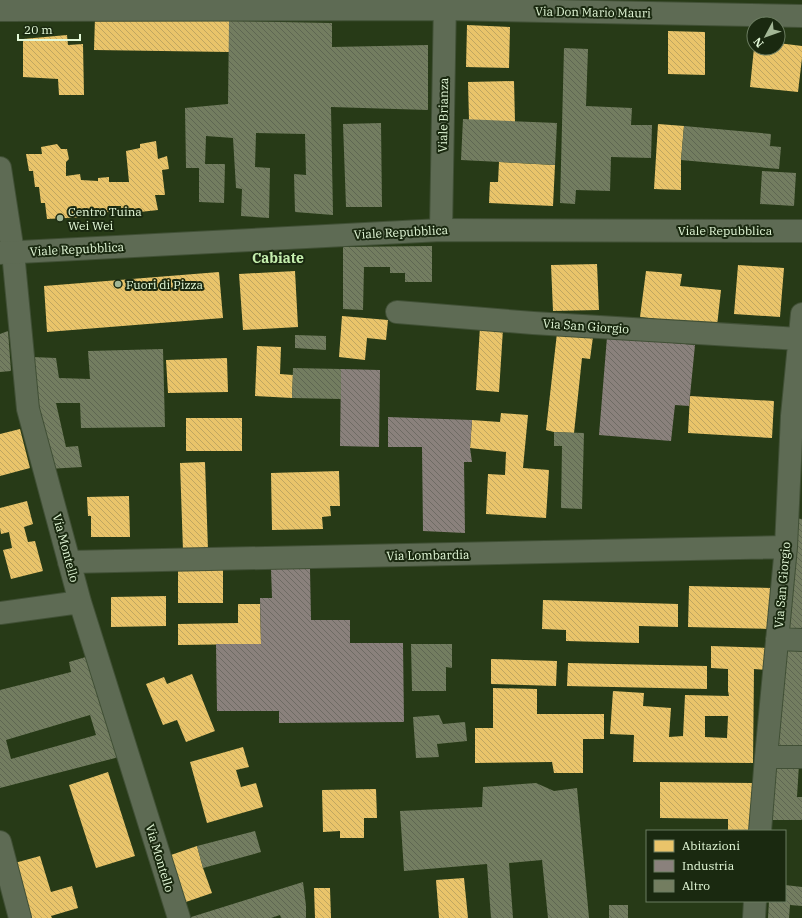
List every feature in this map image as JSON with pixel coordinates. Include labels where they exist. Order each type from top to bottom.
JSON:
[{"type":"street","name":"Via Don Mario Mauri","points":[[0,10],[445,4],[802,16]]},
{"type":"street","name":"Viale Brianza","points":[[441,230],[445,4]]},
{"type":"street","name":"Via Montello","points":[[0,168],[6,253],[28,409],[80,602],[178,914]]},
{"type":"street","name":"Viale Repubblica","points":[[6,253],[441,230],[802,230]]},
{"type":"street","name":"Via San Giorgio","points":[[397,312],[533,323],[799,339]]},
{"type":"street","name":"Via San Giorgio","points":[[760,830],[797,416],[799,339],[802,314]]},
{"type":"street","name":"Via Lombardia","points":[[70,562],[786,547]]},
{"type":"street","points":[[0,613],[80,602]]},
{"type":"street","points":[[777,639],[802,640]]},
{"type":"street","points":[[766,757],[802,757]]},
{"type":"street","points":[[0,842],[20,918]]},
{"type":"street","points":[[754,918],[755,902]]},
{"type":"building: Abitazioni","points":[[95,17],[229,21],[229,52],[94,50]]},
{"type":"building: Abitazioni","points":[[467,25],[510,27],[509,68],[466,67]]},
{"type":"building: Abitazioni","points":[[668,31],[705,32],[705,75],[668,74]]},
{"type":"building: Abitazioni","points":[[67,35],[68,45],[83,44],[84,95],[59,95],[58,79],[23,77],[23,39]]},
{"type":"building: Abitazioni","points":[[786,44],[802,46],[798,92],[750,87],[753,56],[786,56]]},
{"type":"building: Abitazioni","points":[[514,81],[515,122],[469,120],[468,82]]},
{"type":"building: Abitazioni","points":[[658,124],[684,126],[681,160],[681,190],[654,189]]},
{"type":"building: Abitazioni","points":[[156,141],[158,159],[167,156],[169,169],[162,170],[165,195],[155,195],[158,210],[122,214],[121,206],[108,206],[109,212],[86,214],[86,217],[47,219],[45,203],[41,203],[39,187],[35,187],[33,171],[29,171],[26,154],[42,154],[41,147],[57,144],[61,149],[67,149],[69,159],[66,162],[66,176],[80,174],[81,180],[98,181],[98,178],[109,177],[109,182],[129,182],[126,151],[140,148],[140,144]]},
{"type":"building: Abitazioni","points":[[499,162],[555,165],[553,206],[489,203],[490,182],[498,182]]},
{"type":"building: Abitazioni","points":[[597,264],[599,310],[553,311],[551,265]]},
{"type":"building: Abitazioni","points":[[738,265],[784,268],[780,317],[734,314]]},
{"type":"building: Abitazioni","points":[[295,271],[298,327],[243,330],[239,274]]},
{"type":"building: Abitazioni","points":[[646,271],[682,274],[680,286],[721,290],[717,326],[640,317]]},
{"type":"building: Abitazioni","points":[[219,272],[223,318],[47,332],[44,286]]},
{"type":"building: Abitazioni","points":[[342,316],[388,320],[386,340],[367,338],[365,360],[339,357]]},
{"type":"building: Abitazioni","points":[[480,327],[503,329],[499,392],[476,390]]},
{"type":"building: Abitazioni","points":[[557,333],[593,337],[590,359],[582,358],[574,433],[546,430]]},
{"type":"building: Abitazioni","points":[[257,346],[281,347],[280,374],[293,375],[292,398],[255,396]]},
{"type":"building: Abitazioni","points":[[227,358],[228,392],[168,393],[166,360]]},
{"type":"building: Abitazioni","points":[[690,396],[774,401],[772,438],[688,433]]},
{"type":"building: Abitazioni","points":[[501,413],[528,415],[523,468],[549,470],[546,518],[486,514],[488,474],[505,475],[506,452],[470,448],[472,420],[500,422]]},
{"type":"building: Abitazioni","points":[[186,418],[242,418],[242,451],[186,451]]},
{"type":"building: Abitazioni","points":[[20,429],[30,468],[0,476],[0,434]]},
{"type":"building: Abitazioni","points":[[205,462],[208,550],[183,551],[180,463]]},
{"type":"building: Abitazioni","points":[[339,471],[340,506],[330,506],[331,516],[322,517],[323,529],[272,530],[271,473]]},
{"type":"building: Abitazioni","points":[[129,496],[130,537],[91,537],[91,516],[88,516],[87,497]]},
{"type":"building: Abitazioni","points":[[27,501],[33,524],[24,527],[28,542],[35,541],[43,571],[11,579],[3,550],[12,548],[9,532],[1,534],[0,508]]},
{"type":"building: Abitazioni","points":[[223,566],[223,603],[178,603],[178,567]]},
{"type":"building: Abitazioni","points":[[689,586],[772,588],[771,629],[688,627]]},
{"type":"building: Abitazioni","points":[[166,596],[166,626],[111,627],[111,597]]},
{"type":"building: Abitazioni","points":[[543,600],[678,604],[678,627],[639,626],[639,643],[566,641],[566,630],[542,629]]},
{"type":"building: Abitazioni","points":[[238,604],[260,604],[261,644],[178,645],[178,624],[238,623]]},
{"type":"building: Abitazioni","points":[[711,646],[768,648],[768,670],[754,669],[753,763],[633,762],[634,735],[610,734],[613,691],[644,693],[643,706],[671,708],[669,737],[683,736],[685,695],[729,696],[728,669],[711,668]],"holes":[[[705,716],[728,716],[727,738],[705,737]]]},
{"type":"building: Abitazioni","points":[[491,659],[557,661],[556,686],[491,684]]},
{"type":"building: Abitazioni","points":[[568,663],[707,666],[707,689],[567,686]]},
{"type":"building: Abitazioni","points":[[192,674],[215,731],[186,742],[177,720],[163,725],[146,684],[164,677],[167,684]]},
{"type":"building: Abitazioni","points":[[493,688],[537,689],[537,714],[604,714],[604,739],[583,739],[583,773],[554,773],[552,762],[475,763],[475,728],[493,728]]},
{"type":"building: Abitazioni","points":[[243,747],[249,767],[236,770],[241,787],[256,783],[263,807],[207,823],[190,762]]},
{"type":"building: Abitazioni","points":[[108,772],[135,856],[96,868],[69,785]]},
{"type":"building: Abitazioni","points":[[660,782],[752,783],[752,830],[728,830],[728,819],[660,818]]},
{"type":"building: Abitazioni","points":[[376,789],[377,818],[364,818],[364,838],[340,838],[340,831],[323,832],[322,790]]},
{"type":"building: Abitazioni","points":[[197,846],[212,893],[183,903],[168,856]]},
{"type":"building: Abitazioni","points":[[40,856],[51,892],[72,886],[78,908],[51,916],[52,918],[27,918],[11,864]]},
{"type":"building: Abitazioni","points":[[464,878],[468,918],[439,918],[436,880]]},
{"type":"building: Abitazioni","points":[[314,888],[330,888],[331,918],[315,918]]},
{"type":"building: Industria","points":[[607,337],[695,345],[689,406],[675,405],[671,441],[599,435]]},
{"type":"building: Industria","points":[[341,369],[380,370],[379,447],[340,446]]},
{"type":"building: Industria","points":[[388,417],[472,420],[470,448],[472,462],[464,462],[465,533],[423,531],[422,447],[388,447]]},
{"type":"building: Industria","points":[[271,569],[310,569],[311,620],[350,620],[350,643],[403,643],[404,722],[279,723],[279,711],[217,711],[216,644],[261,644],[260,598],[272,598]]},
{"type":"building: Altro","points":[[229,21],[332,23],[332,47],[428,45],[428,110],[331,107],[333,215],[295,212],[294,174],[306,175],[305,134],[256,133],[255,167],[270,168],[269,218],[241,216],[242,189],[236,188],[233,138],[206,136],[205,164],[225,164],[224,203],[199,202],[199,168],[186,168],[185,108],[228,104]]},
{"type":"building: Altro","points":[[564,48],[588,49],[586,106],[632,108],[631,125],[652,125],[651,158],[611,157],[610,191],[576,190],[575,204],[560,203]]},
{"type":"building: Altro","points":[[463,119],[557,123],[555,165],[461,160]]},
{"type":"building: Altro","points":[[381,123],[382,207],[346,207],[343,124]]},
{"type":"building: Altro","points":[[684,126],[771,134],[770,146],[781,147],[779,169],[681,160]]},
{"type":"building: Altro","points":[[762,171],[796,173],[794,206],[760,204]]},
{"type":"building: Altro","points":[[432,246],[432,282],[405,282],[405,273],[390,273],[390,267],[364,267],[363,310],[343,309],[343,247]]},
{"type":"building: Altro","points":[[8,331],[11,371],[0,372],[0,334]]},
{"type":"building: Altro","points":[[295,335],[326,336],[326,350],[295,348]]},
{"type":"building: Altro","points":[[163,349],[165,427],[81,428],[80,403],[56,403],[66,447],[78,446],[82,467],[48,469],[34,400],[32,357],[56,358],[59,378],[90,379],[88,351]]},
{"type":"building: Altro","points":[[293,368],[341,369],[341,399],[292,398]]},
{"type":"building: Altro","points":[[554,432],[584,433],[582,509],[561,508],[562,446],[554,446]]},
{"type":"building: Altro","points":[[794,518],[802,519],[802,631],[786,630]]},
{"type":"building: Altro","points":[[411,644],[452,644],[452,668],[446,667],[446,691],[412,691]]},
{"type":"building: Altro","points":[[779,644],[802,644],[802,750],[777,749]]},
{"type":"building: Altro","points":[[89,656],[119,757],[0,788],[0,690],[71,672],[69,662]],"holes":[[[90,715],[96,735],[11,759],[6,740]]]},
{"type":"building: Altro","points":[[439,715],[443,724],[465,722],[467,741],[437,744],[439,757],[416,758],[413,717]]},
{"type":"building: Altro","points":[[775,763],[799,764],[797,797],[802,797],[802,820],[770,820]]},
{"type":"building: Altro","points":[[536,783],[554,791],[577,788],[589,918],[548,918],[542,860],[509,863],[513,918],[491,918],[487,864],[404,871],[400,811],[482,807],[483,787]]},
{"type":"building: Altro","points":[[255,831],[261,852],[203,868],[197,846]]},
{"type":"building: Altro","points":[[303,882],[306,918],[281,918],[280,915],[271,918],[188,918]]},
{"type":"building: Altro","points":[[786,885],[802,887],[802,906],[790,905],[789,918],[768,918],[769,902],[786,902]]},
{"type":"building: Altro","points":[[609,905],[628,905],[628,918],[609,918]]},
{"type":"place","name":"Centro Tuina Wei Wei","points":[[60,218]]},
{"type":"place","name":"Fuori di Pizza","points":[[118,284]]},
{"type":"district","name":"Cabiate","points":[[278,258]]}]
